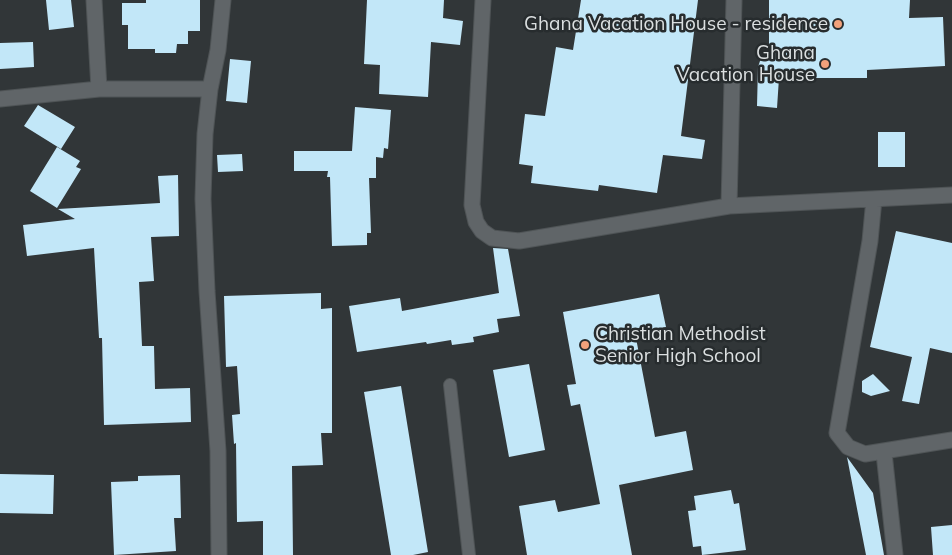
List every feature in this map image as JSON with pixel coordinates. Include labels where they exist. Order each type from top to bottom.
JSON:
[{"type":"street","points":[[94,0],[99,88]]},
{"type":"street","points":[[219,555],[218,451],[203,199],[205,134],[210,89],[218,50],[223,0]]},
{"type":"street","points":[[484,0],[472,206],[476,222],[482,231],[492,238],[519,240],[729,206],[952,195]]},
{"type":"street","points":[[729,206],[734,0]]},
{"type":"street","points":[[0,100],[99,88],[210,89]]},
{"type":"street","points":[[874,200],[870,241],[837,434],[848,447],[865,454],[884,453],[952,440]]},
{"type":"street","points":[[884,453],[895,555]]},
{"type":"lane","points":[[450,385],[469,555]]},
{"type":"building","points":[[46,0],[71,0],[74,27],[49,30]]},
{"type":"building","points":[[146,0],[200,0],[200,31],[188,31],[188,44],[177,44],[176,53],[155,53],[155,49],[128,49],[128,25],[122,25],[122,3],[146,3]]},
{"type":"building","points":[[367,0],[444,0],[443,18],[463,21],[460,45],[431,42],[428,97],[379,94],[380,65],[364,64]]},
{"type":"building","points":[[581,0],[698,0],[681,136],[705,140],[702,159],[663,155],[657,193],[599,185],[598,191],[531,183],[533,166],[519,164],[525,114],[545,116],[556,47],[573,50]]},
{"type":"building","points":[[769,0],[910,0],[909,18],[943,17],[945,66],[867,70],[867,78],[779,78],[777,108],[757,106],[758,67],[760,61],[769,52]]},
{"type":"building","points":[[33,42],[34,67],[0,69],[0,43]]},
{"type":"building","points":[[230,59],[251,61],[247,103],[226,101]]},
{"type":"building","points":[[38,105],[75,127],[61,149],[24,126]]},
{"type":"building","points":[[355,107],[391,110],[388,149],[384,148],[383,158],[376,157],[376,178],[369,178],[371,233],[367,233],[367,245],[332,246],[330,177],[327,177],[328,171],[294,171],[294,151],[352,151]]},
{"type":"building","points":[[878,132],[905,132],[905,167],[878,167]]},
{"type":"building","points":[[57,147],[80,161],[76,167],[81,169],[57,208],[30,191]]},
{"type":"building","points":[[242,154],[243,171],[218,172],[217,155]]},
{"type":"building","points":[[178,175],[179,236],[151,237],[154,281],[139,282],[142,346],[154,346],[155,389],[190,388],[191,422],[104,425],[102,338],[99,338],[94,248],[27,256],[23,225],[75,219],[58,209],[160,203],[158,176]]},
{"type":"building","points":[[896,231],[952,243],[952,353],[930,348],[919,404],[902,401],[912,357],[870,347]]},
{"type":"building","points":[[493,248],[508,249],[520,316],[497,319],[499,332],[473,337],[474,342],[452,345],[451,340],[427,344],[426,342],[357,352],[349,306],[400,298],[402,311],[499,293]]},
{"type":"building","points":[[321,293],[321,309],[332,308],[332,433],[321,433],[323,465],[292,466],[293,555],[263,555],[263,521],[237,522],[236,443],[234,444],[232,415],[240,414],[237,366],[226,367],[224,296]]},
{"type":"building","points":[[659,294],[666,327],[635,333],[655,437],[686,431],[693,470],[619,485],[632,555],[527,555],[519,506],[555,500],[558,512],[600,504],[580,404],[571,406],[567,385],[576,384],[563,312]]},
{"type":"building","points":[[529,364],[545,450],[509,457],[493,370]]},
{"type":"building","points":[[873,374],[890,391],[871,396],[862,392],[862,381]]},
{"type":"building","points":[[401,386],[428,552],[413,555],[391,555],[364,392]]},
{"type":"building","points":[[847,457],[873,493],[884,555],[866,555]]},
{"type":"building","points":[[0,474],[54,475],[53,514],[0,513]]},
{"type":"building","points":[[180,475],[181,518],[174,518],[176,551],[114,555],[111,482],[138,481],[138,476]]},
{"type":"building","points":[[731,490],[734,504],[739,503],[746,550],[702,555],[701,546],[693,547],[688,511],[696,510],[694,496]]},
{"type":"building","points":[[952,525],[952,555],[933,555],[931,527]]},
{"type":"place","name":"Ghana Vacation House - residence","points":[[838,24]]},
{"type":"place","name":"Ghana Vacation House","points":[[825,64]]},
{"type":"place","name":"Christian Methodist Senior High School","points":[[585,345]]}]
